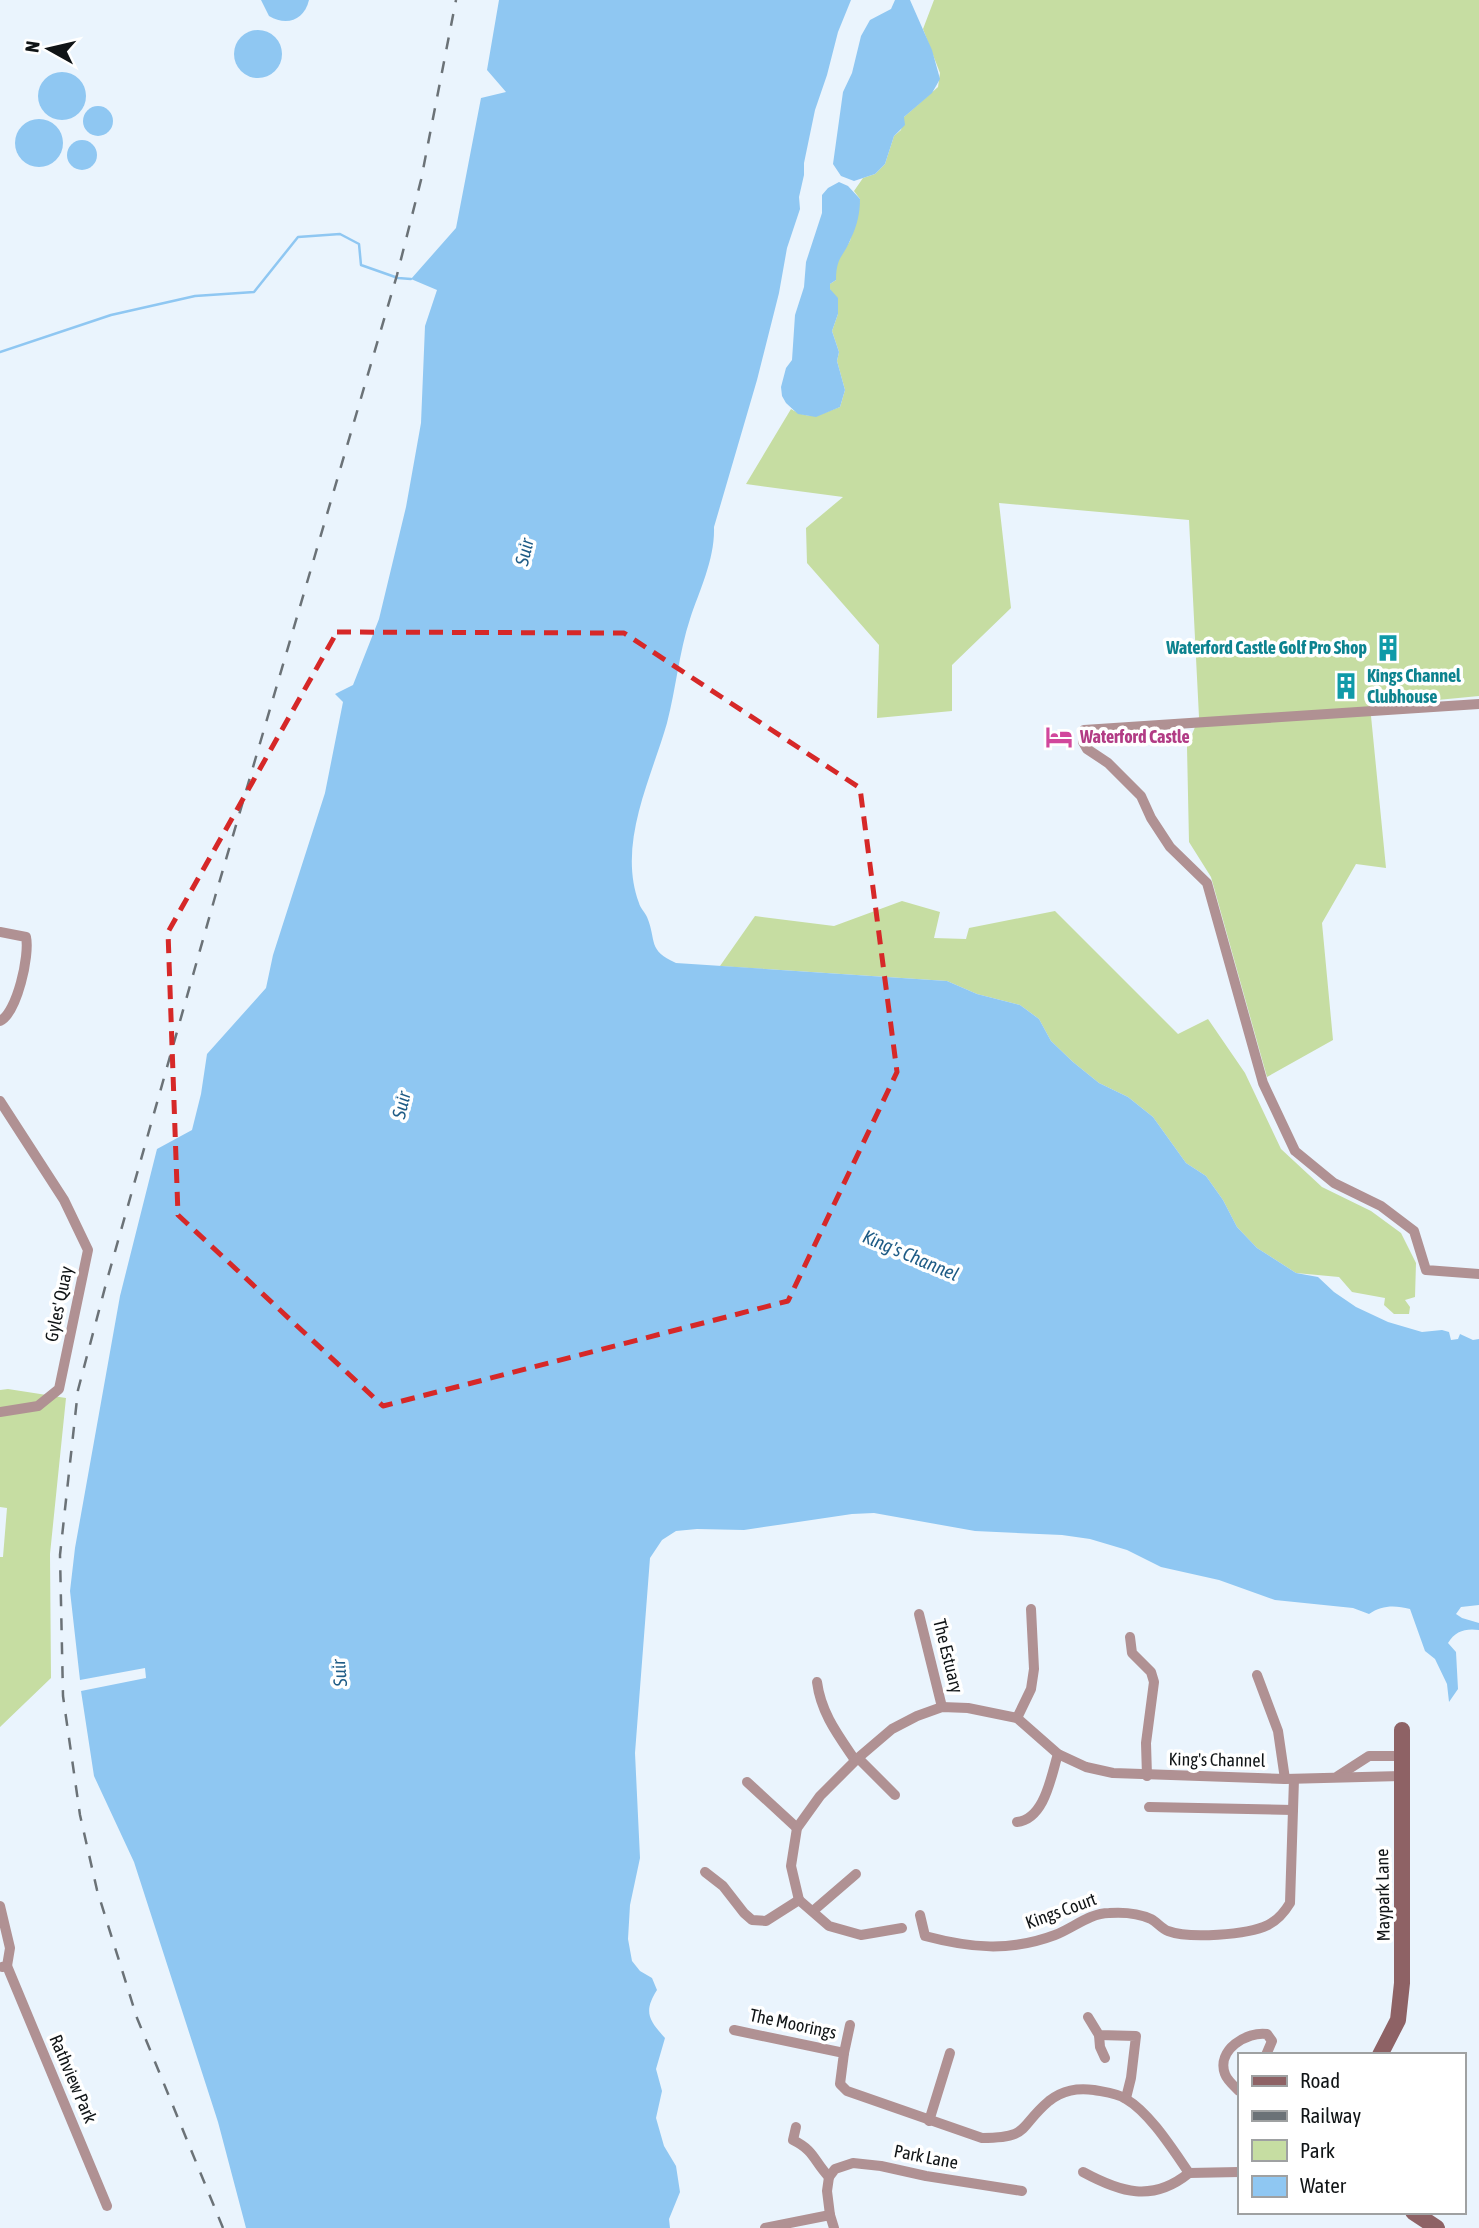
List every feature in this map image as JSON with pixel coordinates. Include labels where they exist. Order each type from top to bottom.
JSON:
[{"type":"street","points":[[1479,704],[1084,730],[1083,742],[1087,749],[1108,763],[1141,796],[1151,818],[1170,847],[1207,883],[1263,1083],[1295,1150],[1335,1183],[1381,1206],[1414,1231],[1426,1270],[1479,1274]]},
{"type":"street","points":[[0,932],[26,937],[29,948],[13,1008],[4,1020],[0,1021]]},
{"type":"street","name":"Gyles' Quay","points":[[0,1101],[64,1200],[88,1250],[59,1389],[38,1406],[0,1412]]},
{"type":"street","points":[[1017,1718],[1031,1689],[1034,1670],[1031,1609]]},
{"type":"street","name":"The Estuary","points":[[919,1614],[943,1707]]},
{"type":"street","name":"King's Channel","points":[[1130,1637],[1132,1653],[1151,1672],[1154,1682],[1146,1743],[1147,1776]]},
{"type":"street","name":"King's Channel","points":[[1256,1675],[1278,1731],[1290,1779]]},
{"type":"street","points":[[817,1682],[824,1712],[856,1759],[895,1795]]},
{"type":"street","name":"King's Channel","points":[[856,1759],[892,1728],[943,1707],[968,1708],[1017,1718],[1058,1754],[1086,1767],[1113,1773],[1290,1779],[1401,1776]]},
{"type":"street","name":"Maypark Lane","points":[[1385,2052],[1398,2020],[1402,1983],[1402,1730]]},
{"type":"street","points":[[1017,1822],[1029,1819],[1037,1811],[1058,1754]]},
{"type":"street","name":"King's Channel","points":[[1338,1776],[1369,1756],[1401,1756]]},
{"type":"street","points":[[856,1759],[820,1796],[797,1828],[791,1866],[799,1900],[829,1926],[861,1936],[902,1928]]},
{"type":"street","name":"Kings Court","points":[[920,1914],[925,1936],[961,1946],[984,1947],[1007,1947],[1055,1935],[1105,1913],[1130,1913],[1152,1920],[1166,1931],[1191,1937],[1233,1933],[1266,1926],[1283,1915],[1290,1903],[1293,1810],[1290,1779]]},
{"type":"street","points":[[747,1782],[797,1828]]},
{"type":"street","points":[[1149,1807],[1293,1810]]},
{"type":"street","points":[[705,1872],[723,1886],[752,1920],[766,1921],[799,1900]]},
{"type":"street","points":[[813,1911],[856,1874]]},
{"type":"street","name":"Rathview Park","points":[[0,1906],[10,1948],[4,1967],[107,2206]]},
{"type":"street","points":[[1088,2017],[1099,2035],[1105,2059]]},
{"type":"street","name":"The Moorings","points":[[850,2025],[840,2084],[847,2091],[885,2102],[982,2138],[1003,2138],[1022,2132],[1043,2106],[1067,2091],[1088,2089],[1126,2098]]},
{"type":"street","name":"The Moorings","points":[[734,2030],[844,2053]]},
{"type":"street","points":[[1238,2090],[1225,2076],[1223,2061],[1226,2053],[1238,2042],[1262,2033],[1267,2034],[1272,2041],[1267,2053]]},
{"type":"street","points":[[1099,2035],[1136,2036],[1126,2098],[1166,2141],[1189,2173]]},
{"type":"street","points":[[929,2120],[950,2053]]},
{"type":"street","points":[[796,2127],[793,2140],[808,2147],[829,2177],[827,2191],[834,2228]]},
{"type":"street","name":"Park Lane","points":[[829,2177],[835,2169],[844,2164],[862,2162],[926,2176],[1021,2191]]},
{"type":"street","points":[[1083,2172],[1111,2187],[1138,2192],[1180,2180],[1189,2173],[1238,2172]]},
{"type":"street","points":[[1416,2214],[1437,2228]]},
{"type":"street","points":[[765,2228],[830,2215]]},
{"type":"highlighted area","points":[[337,632],[624,633],[860,788],[897,1072],[788,1301],[383,1406],[178,1215],[168,932]]},
{"type":"green space","points":[[934,0],[1479,0],[1479,696],[1375,706],[1371,716],[1386,868],[1356,864],[1322,923],[1333,1040],[1267,1077],[1211,877],[1189,842],[1187,747],[1199,717],[1189,520],[999,503],[1011,608],[952,665],[952,711],[877,718],[879,645],[807,563],[806,528],[843,497],[746,484],[791,409],[810,415],[840,407],[845,390],[837,361],[839,352],[832,331],[838,314],[830,284],[836,280],[836,263],[850,241],[860,199],[854,191],[863,178],[875,174],[885,164],[894,136],[901,130],[904,117],[938,87],[940,73],[923,29]]},
{"type":"green space","points":[[902,901],[940,912],[934,938],[966,939],[969,928],[1055,911],[1178,1034],[1208,1019],[1245,1073],[1281,1149],[1322,1187],[1371,1211],[1401,1233],[1416,1263],[1415,1297],[1405,1300],[1410,1307],[1409,1314],[1394,1314],[1384,1305],[1385,1298],[1352,1292],[1339,1277],[1296,1273],[1257,1248],[1237,1227],[1206,1176],[1186,1163],[1153,1117],[1128,1097],[1099,1083],[1073,1062],[1051,1041],[1039,1019],[1020,1005],[977,994],[947,981],[720,966],[755,916],[834,926]]},
{"type":"green space","points":[[0,1390],[66,1398],[50,1554],[51,1678],[0,1727],[0,1557],[3,1557],[7,1508],[0,1507]]},
{"type":"water","points":[[261,0],[309,0],[299,17],[282,21],[269,16]]},
{"type":"water","name":"Suir","points":[[499,0],[851,0],[838,32],[815,110],[804,163],[800,209],[787,248],[779,293],[757,380],[714,527],[709,562],[686,632],[667,723],[645,789],[634,835],[633,881],[657,949],[676,963],[947,981],[977,994],[1020,1005],[1039,1019],[1051,1041],[1073,1062],[1099,1083],[1128,1097],[1153,1117],[1186,1163],[1206,1176],[1237,1227],[1257,1248],[1296,1273],[1318,1277],[1356,1307],[1388,1322],[1422,1332],[1449,1332],[1451,1340],[1458,1339],[1460,1334],[1473,1340],[1479,1339],[1479,1605],[1461,1607],[1456,1614],[1479,1623],[1479,1630],[1461,1631],[1448,1643],[1456,1652],[1458,1689],[1449,1702],[1447,1684],[1435,1659],[1425,1651],[1410,1609],[1384,1607],[1369,1614],[1353,1608],[1275,1600],[1219,1580],[1161,1567],[1127,1550],[1090,1539],[975,1531],[874,1513],[744,1530],[676,1531],[662,1540],[650,1558],[635,1753],[640,1858],[630,1905],[628,1939],[632,1961],[640,1971],[652,1978],[657,1990],[650,2004],[650,2016],[665,2038],[656,2069],[662,2091],[656,2118],[664,2146],[676,2166],[680,2192],[669,2219],[670,2228],[246,2228],[218,2122],[134,1862],[94,1776],[81,1691],[146,1678],[145,1668],[80,1680],[70,1591],[75,1548],[120,1296],[157,1149],[192,1130],[207,1054],[266,988],[273,955],[325,793],[343,702],[335,694],[353,685],[379,619],[406,507],[421,423],[425,326],[437,290],[411,279],[456,228],[481,98],[506,92],[487,70]]},
{"type":"water","points":[[895,0],[910,0],[932,50],[940,79],[932,93],[904,117],[905,125],[894,136],[885,164],[875,174],[854,181],[841,176],[833,164],[843,92],[852,73],[861,36],[870,20],[891,9]]},
{"type":"water","points":[[258,30],[275,37],[282,54],[275,71],[258,78],[241,71],[234,54],[241,37]]},
{"type":"water","points":[[62,72],[79,79],[86,96],[79,113],[62,120],[45,113],[38,96],[45,79]]},
{"type":"water","points":[[98,106],[109,110],[113,121],[109,132],[98,136],[87,132],[83,121],[87,110]]},
{"type":"water","points":[[39,119],[56,126],[63,143],[56,160],[39,167],[22,160],[15,143],[22,126]]},
{"type":"water","points":[[82,140],[93,144],[97,155],[93,166],[82,170],[71,166],[67,155],[71,144]]},
{"type":"water","points":[[839,182],[848,186],[860,199],[855,229],[839,261],[836,280],[830,284],[830,289],[838,298],[838,314],[832,331],[839,352],[837,361],[845,390],[840,407],[816,417],[798,414],[786,403],[781,387],[786,368],[792,360],[795,315],[804,287],[806,262],[822,213],[822,195]]},
{"type":"waterway","points":[[0,352],[111,315],[195,296],[254,292],[298,237],[340,234],[359,244],[361,265],[398,278],[411,279]]},
{"type":"railway","points":[[223,2228],[137,2018],[97,1890],[80,1815],[63,1696],[60,1555],[78,1390],[215,897],[397,275],[421,180],[456,0]]},
{"type":"place","name":"Waterford Castle Golf Pro Shop","points":[[1388,648]]},
{"type":"place","name":"Kings Channel Clubhouse","points":[[1346,686]]},
{"type":"place","name":"Waterford Castle","points":[[1059,737]]}]
